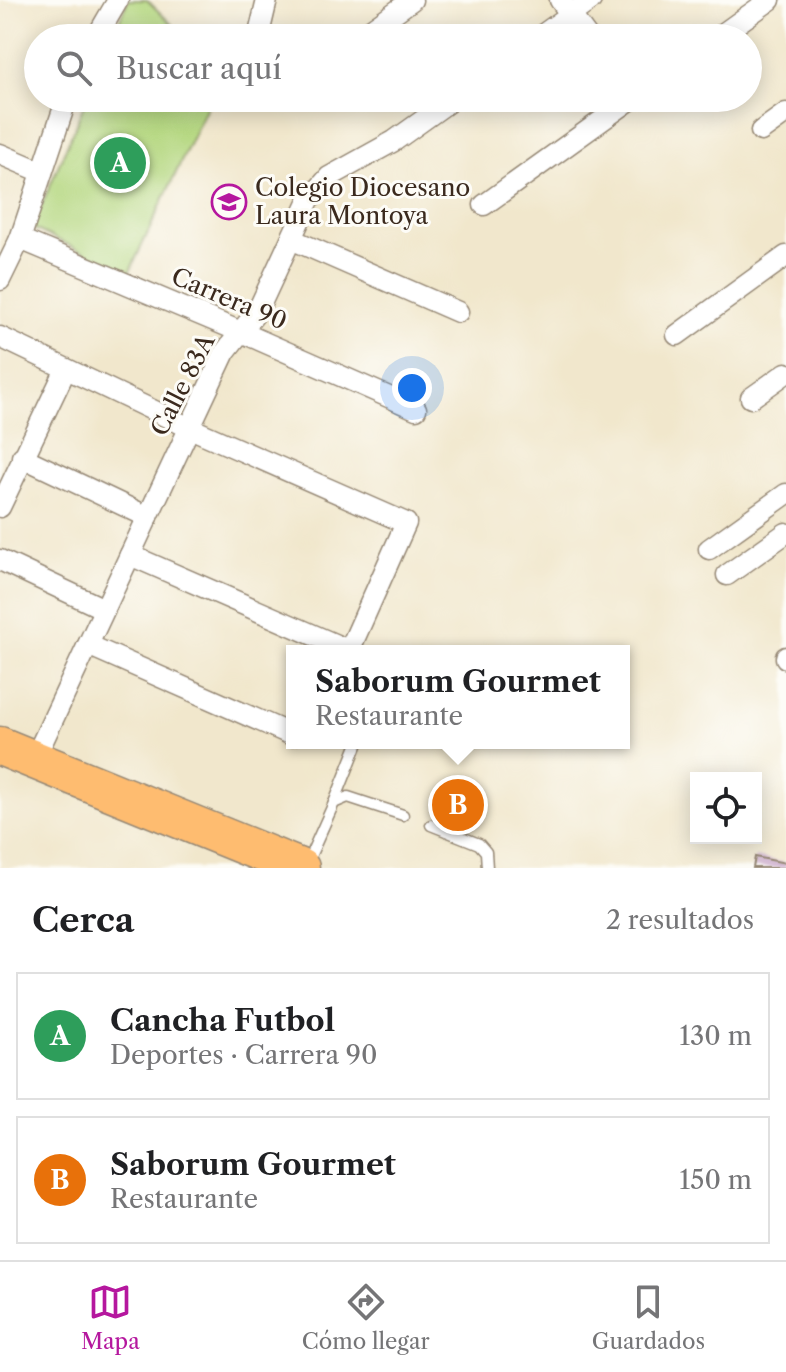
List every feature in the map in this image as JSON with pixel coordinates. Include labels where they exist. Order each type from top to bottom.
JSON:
[{"type":"highway","points":[[17,753],[302,868]]},
{"type":"street","points":[[104,24],[118,0]]},
{"type":"street","points":[[261,24],[267,0]]},
{"type":"street","points":[[379,24],[412,0]]},
{"type":"street","points":[[551,24],[566,7],[591,0]]},
{"type":"street","points":[[737,24],[770,0]]},
{"type":"street","points":[[566,7],[578,24]]},
{"type":"street","points":[[3,269],[20,239],[62,112]]},
{"type":"street","name":"Calle 83A","points":[[17,753],[88,645],[225,352],[258,310],[309,200],[329,177],[394,141],[434,112]]},
{"type":"street","points":[[484,205],[613,112]]},
{"type":"street","points":[[761,131],[786,113]]},
{"type":"street","points":[[0,154],[42,172]]},
{"type":"street","name":"Carrera 90","points":[[20,239],[416,409]]},
{"type":"street","points":[[291,239],[458,312]]},
{"type":"street","points":[[677,335],[786,256]]},
{"type":"street","points":[[0,337],[190,428],[406,523],[353,645]]},
{"type":"street","points":[[0,507],[66,369]]},
{"type":"street","points":[[751,398],[786,373]]},
{"type":"street","points":[[23,457],[148,517]]},
{"type":"street","points":[[709,549],[786,494]]},
{"type":"street","points":[[727,575],[786,533]]},
{"type":"street","points":[[130,555],[336,645]]},
{"type":"street","points":[[0,560],[104,609]]},
{"type":"street","points":[[88,645],[286,732]]},
{"type":"lane","points":[[302,868],[334,803],[356,749]]},
{"type":"lane","points":[[334,803],[348,797],[403,815]]},
{"type":"lane","points":[[431,825],[479,844],[486,852],[487,868]]},
{"type":"green space","points":[[128,0],[147,0],[172,24],[118,24]]},
{"type":"green space","points":[[81,112],[204,112],[129,273],[32,228]]},
{"type":"building","points":[[755,857],[786,863],[786,868],[753,868]]},
{"type":"place","name":"Cancha Futbol","points":[[120,163]]},
{"type":"place","name":"Colegio Diocesano Laura Montoya","points":[[229,202]]},
{"type":"place","name":"Saborum Gourmet","points":[[458,805]]}]
